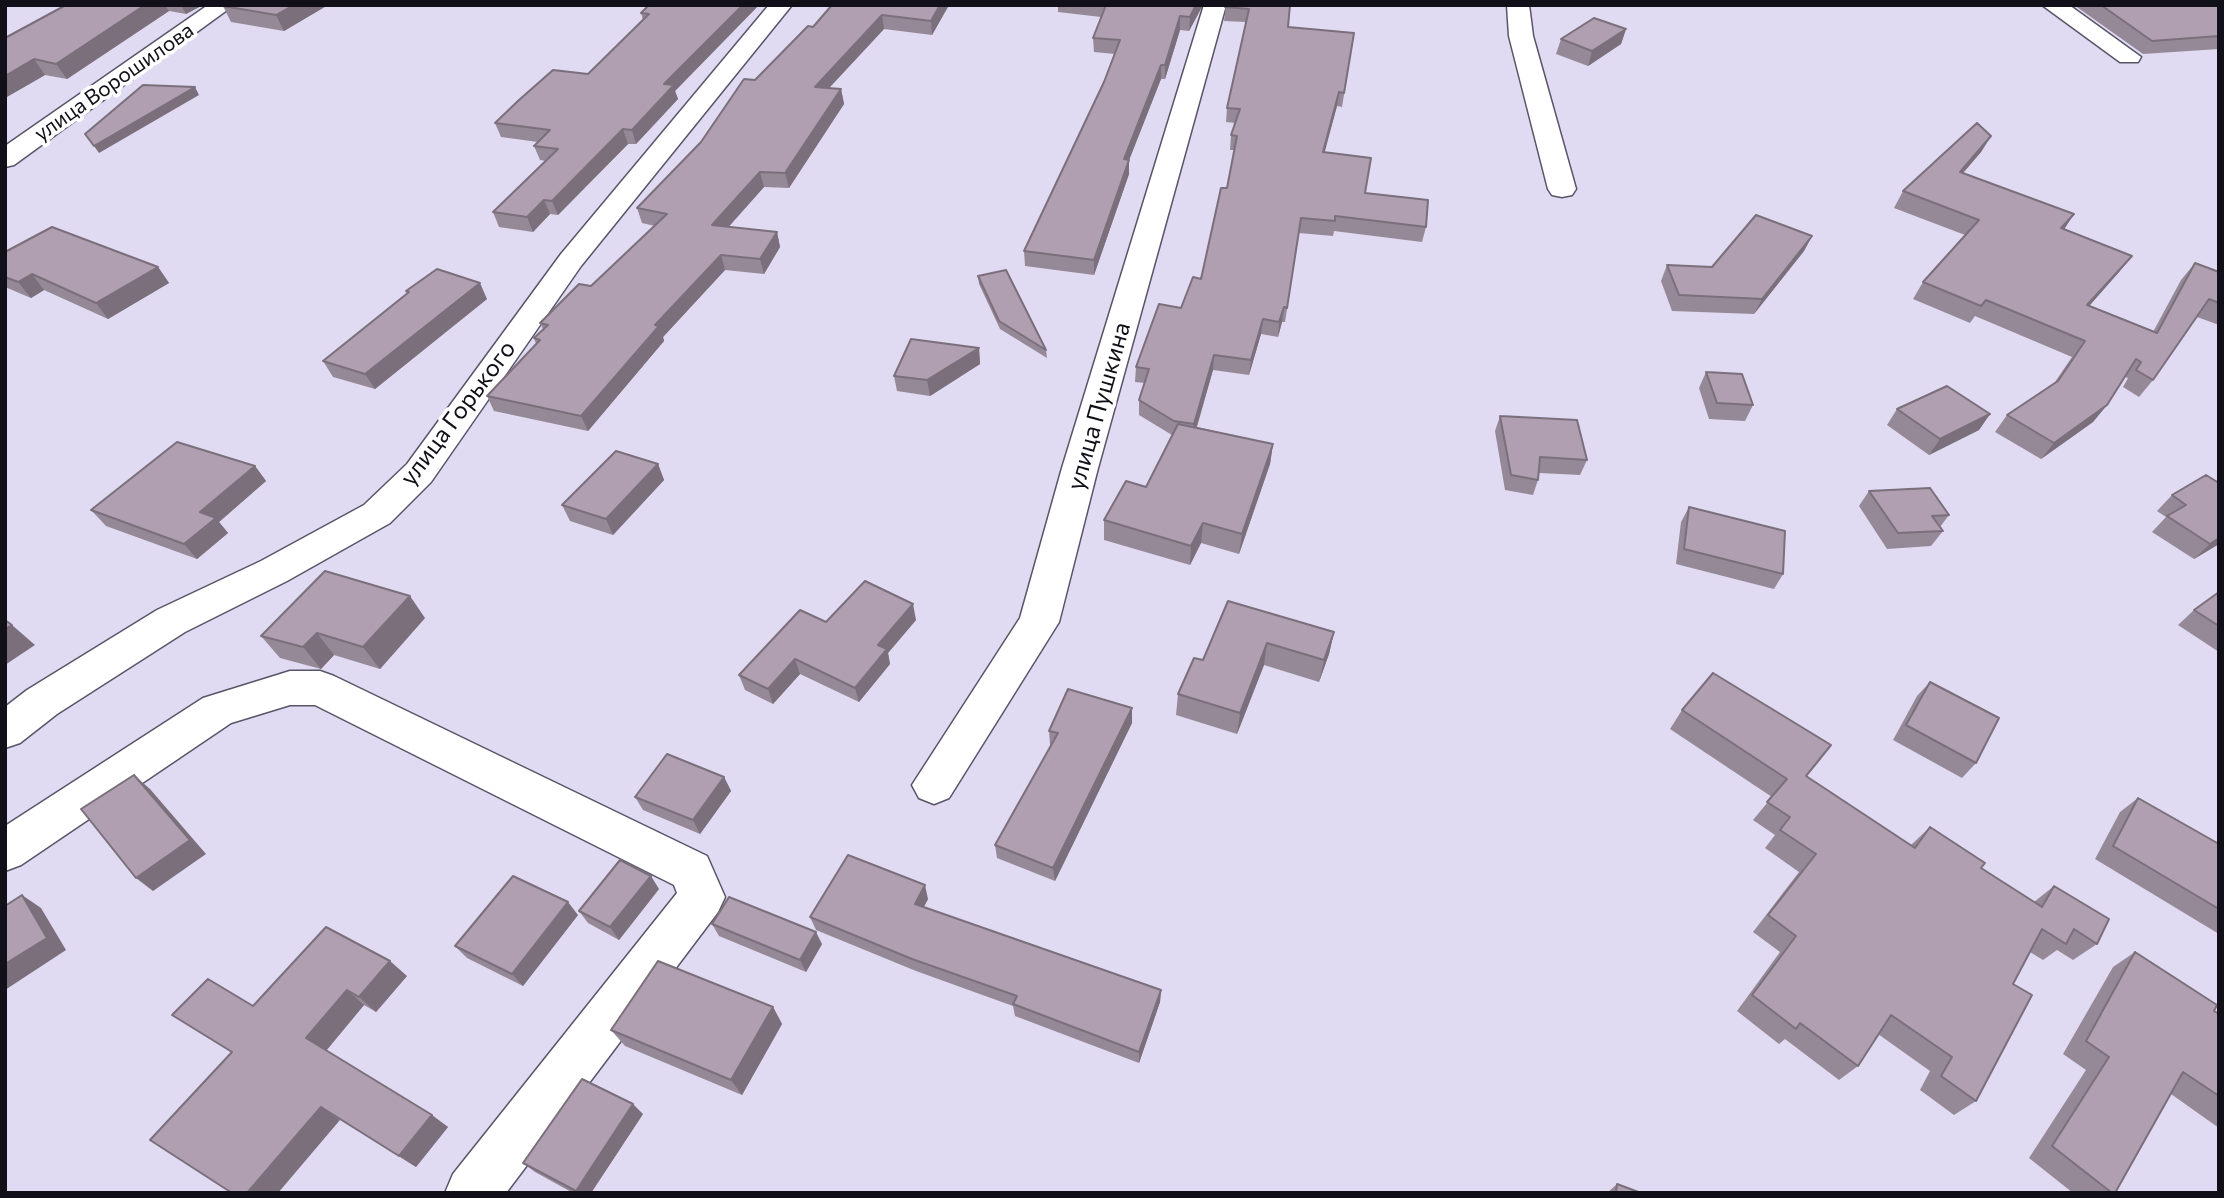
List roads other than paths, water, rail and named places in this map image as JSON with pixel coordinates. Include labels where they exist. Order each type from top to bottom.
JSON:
[{"type":"street","name":"улица Ворошилова","points":[[5,159],[223,5]]},
{"type":"street","name":"улица Горького","points":[[5,731],[42,702],[171,621],[274,572],[377,514],[419,473],[571,260],[781,5]]},
{"type":"street","name":"улица Пушкина","points":[[934,785],[1039,622],[1080,468],[1215,5]]},
{"type":"street","points":[[1518,5],[1521,36],[1562,189]]},
{"type":"street","points":[[2053,5],[2129,57]]},
{"type":"street","points":[[5,851],[218,710],[290,688],[320,688],[691,871],[702,897],[472,1193]]}]
